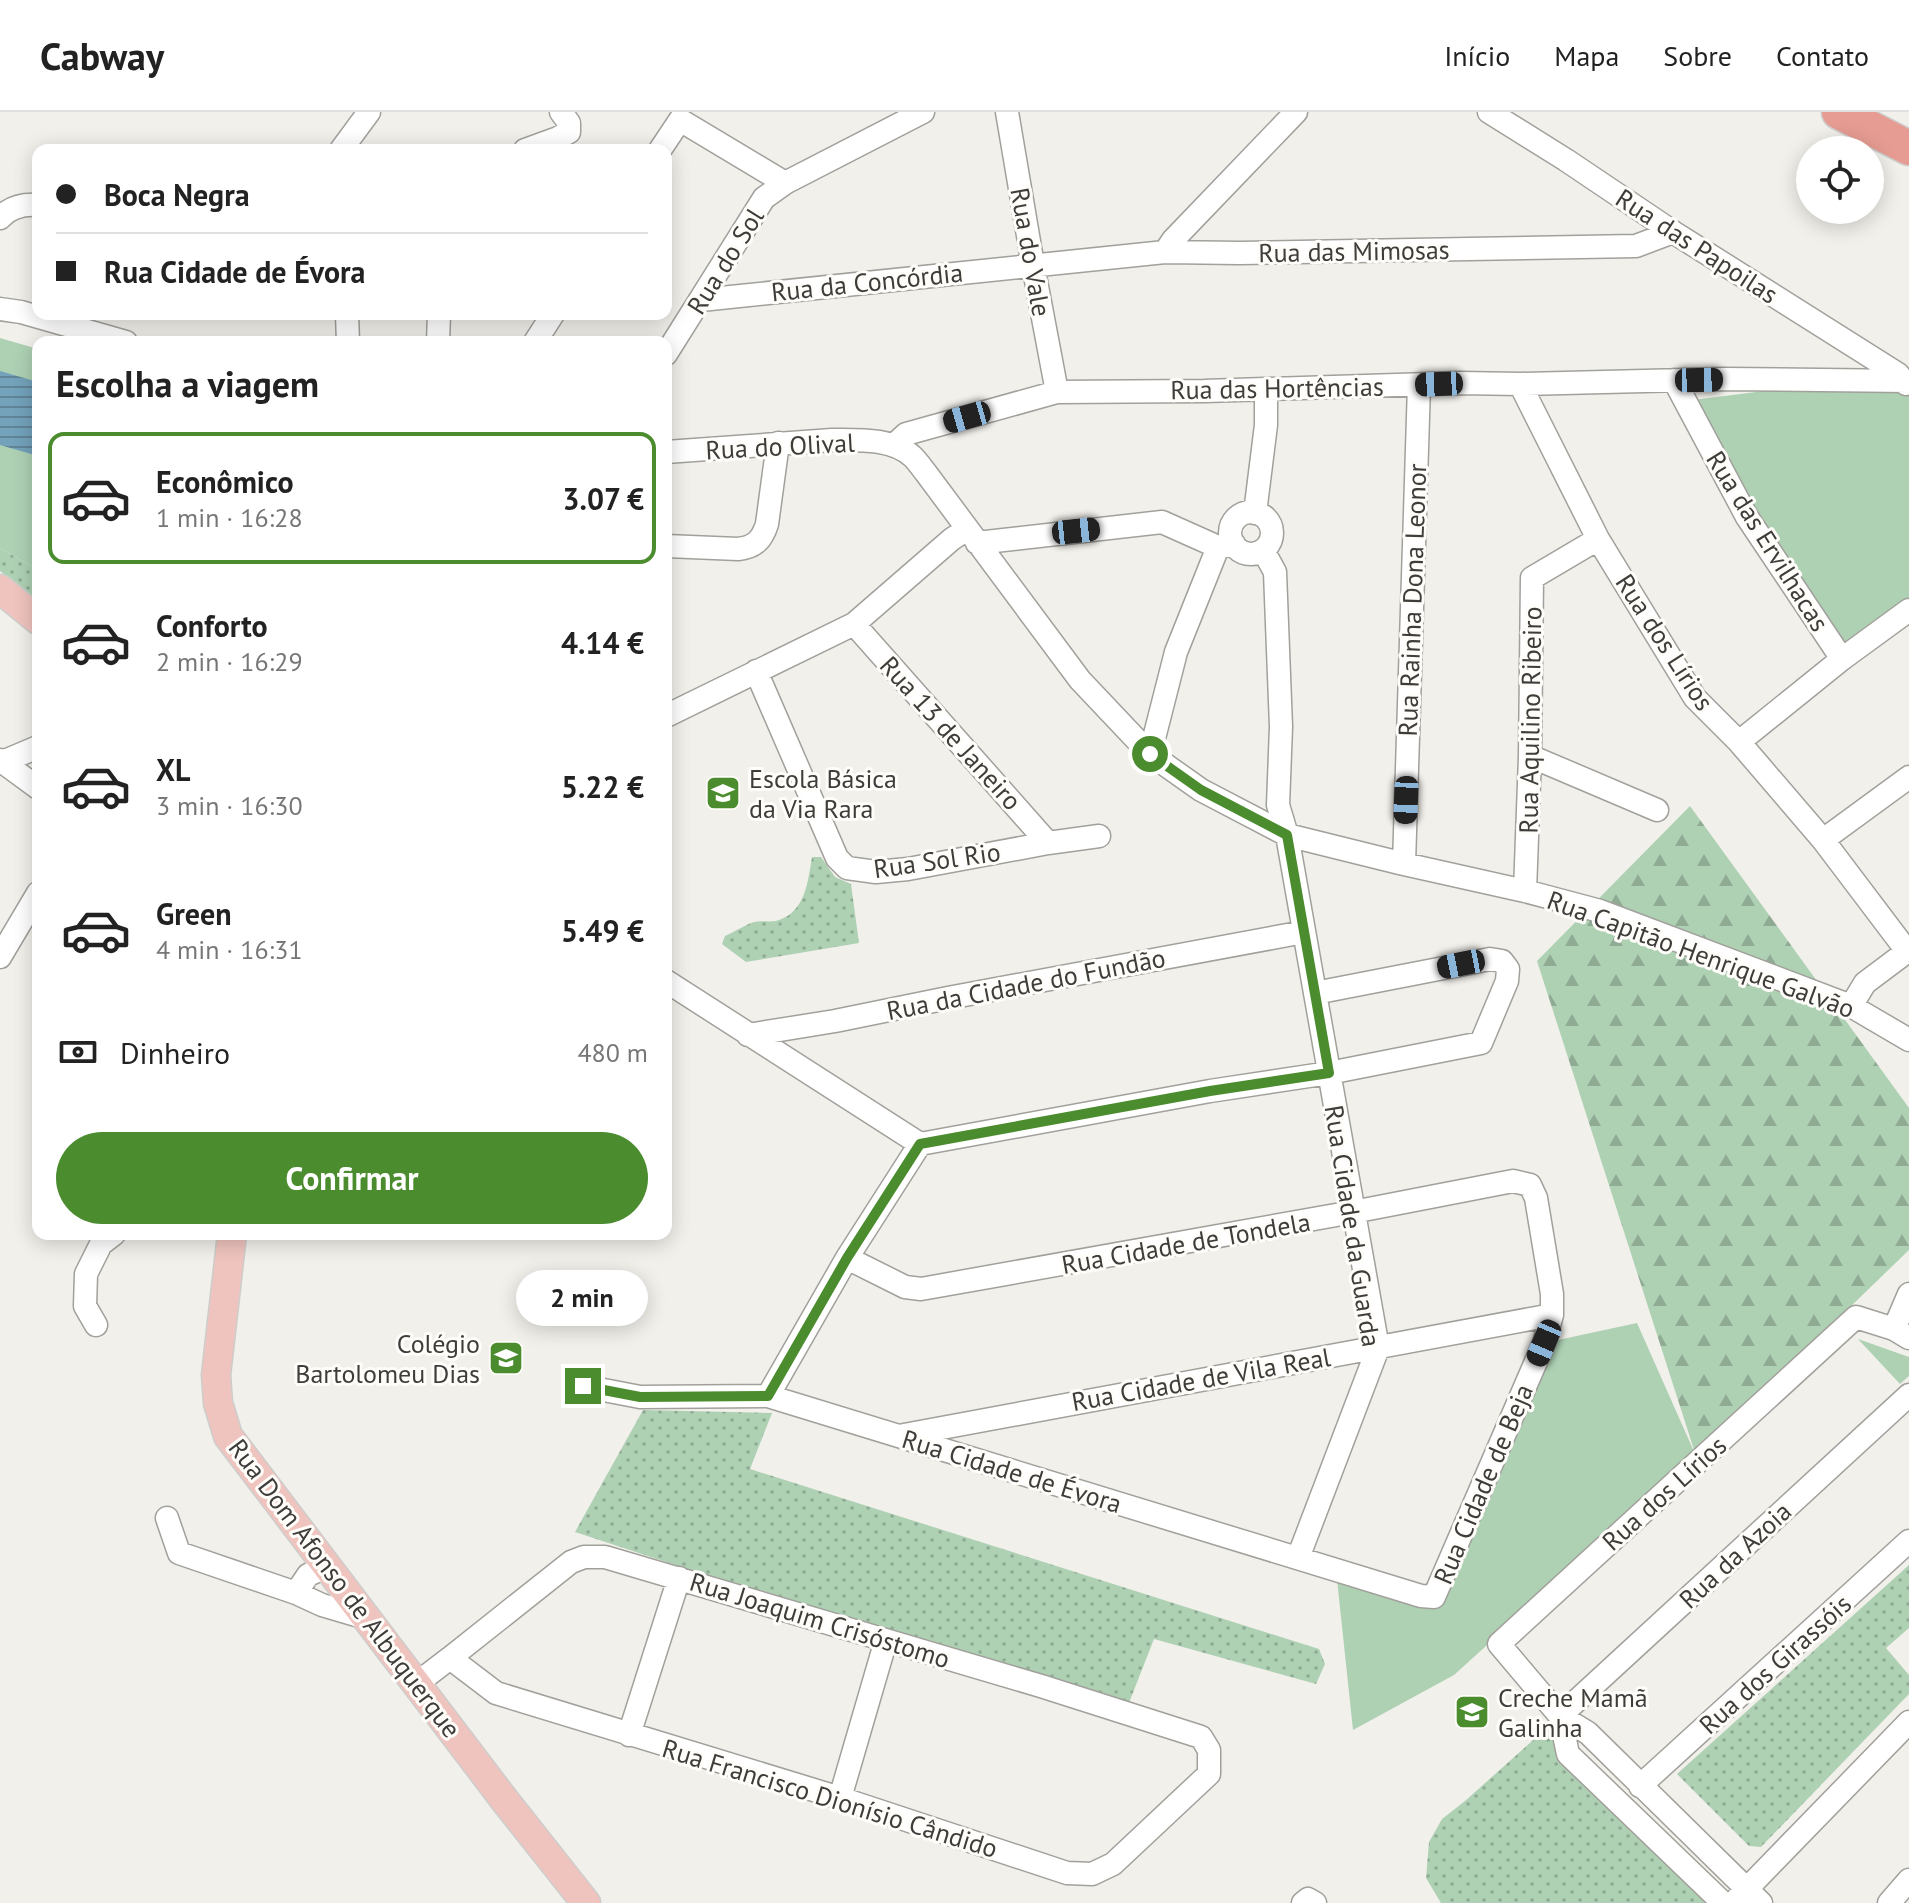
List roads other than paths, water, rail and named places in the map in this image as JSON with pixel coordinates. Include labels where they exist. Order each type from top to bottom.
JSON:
[{"type":"highway","points":[[1839,112],[1909,148]]},
{"type":"main road","points":[[0,589],[32,615]]},
{"type":"main road","name":"Rua Dom Afonso de Albuquerque","points":[[231,1240],[216,1375],[218,1403],[228,1436],[586,1903]]},
{"type":"street","points":[[345,144],[369,112]]},
{"type":"street","name":"Rua do Sol","points":[[672,345],[764,198],[785,183],[923,112]]},
{"type":"street","name":"Rua do Vale","points":[[1007,112],[1057,392]]},
{"type":"street","points":[[1165,252],[1296,112]]},
{"type":"street","name":"Rua das Papoilas","points":[[1489,112],[1898,374],[1907,383]]},
{"type":"street","points":[[664,144],[680,120],[785,183]]},
{"type":"street","points":[[542,144],[558,138],[565,122]]},
{"type":"street","points":[[2,216],[26,204],[32,204]]},
{"type":"street","name":"Rua das Mimosas","points":[[1033,265],[1165,252],[1636,246],[1673,232]]},
{"type":"street","name":"Rua da Concórdia","points":[[701,300],[1033,265]]},
{"type":"street","points":[[0,293],[11,310],[32,316]]},
{"type":"street","points":[[47,320],[104,336]]},
{"type":"street","name":"Rua das Hortências","points":[[894,445],[906,434],[1057,392],[1674,380],[1907,383]]},
{"type":"street","name":"Rua das Ervilhacas","points":[[1674,380],[1747,517],[1842,659]]},
{"type":"street","name":"Rua dos Lírios","points":[[1520,384],[1598,539],[1695,698],[1739,742],[1823,840],[1908,950]]},
{"type":"street","name":"Rua Rainha Dona Leonor","points":[[1404,864],[1419,385]]},
{"type":"street","points":[[1255,513],[1266,425],[1266,389]]},
{"type":"street","name":"Rua do Olival","points":[[672,452],[858,440],[894,445]]},
{"type":"street","points":[[672,546],[738,549],[757,543],[767,524],[778,443]]},
{"type":"street","name":"Rua Capitão Henrique Galvão","points":[[894,445],[913,457],[1080,680],[1150,754],[1201,790],[1287,835],[1600,911],[1851,1006],[1909,1040]]},
{"type":"street","points":[[672,713],[854,624],[952,539],[1162,522],[1226,546],[1250,554],[1268,545],[1272,532],[1267,520],[1255,513],[1248,512],[1236,519],[1226,546],[1176,652],[1150,754]]},
{"type":"street","name":"Rua Aquilino Ribeiro","points":[[1525,891],[1532,578],[1598,539]]},
{"type":"street","name":"Rua Cidade da Guarda","points":[[1263,550],[1275,572],[1281,727],[1278,805],[1287,835],[1378,1348],[1298,1558]]},
{"type":"street","points":[[1739,742],[1909,610]]},
{"type":"street","name":"Rua 13 de Janeiro","points":[[854,624],[1048,843]]},
{"type":"street","name":"Rua Sol Rio","points":[[756,671],[837,858],[847,868],[876,872],[908,869],[1099,836]]},
{"type":"street","points":[[0,762],[32,749]]},
{"type":"street","points":[[1530,756],[1657,810]]},
{"type":"street","points":[[0,762],[32,784]]},
{"type":"street","points":[[1823,840],[1909,777]]},
{"type":"street","points":[[0,957],[32,903]]},
{"type":"street","name":"Rua da Cidade do Fundão","points":[[748,1035],[1304,932]]},
{"type":"street","points":[[1851,1006],[1865,983],[1908,950]]},
{"type":"street","points":[[672,985],[920,1144],[1210,1091],[1329,1073],[1481,1043],[1507,981],[1508,969],[1502,961],[1490,959],[1315,993]]},
{"type":"street","points":[[768,1396],[847,1258],[920,1144]]},
{"type":"street","name":"Rua Cidade de Tondela","points":[[847,1258],[905,1287],[921,1289],[1513,1181],[1530,1185]]},
{"type":"street","name":"Rua Cidade de Beja","points":[[1434,1597],[1544,1343],[1552,1315],[1552,1294],[1536,1198],[1530,1185]]},
{"type":"street","points":[[96,1325],[85,1306],[86,1274],[101,1244],[106,1240]]},
{"type":"street","points":[[1902,1334],[1909,1294]]},
{"type":"street","name":"Rua Cidade de Vila Real","points":[[899,1436],[1552,1315]]},
{"type":"street","name":"Rua dos Lírios","points":[[1560,1716],[1499,1644],[1856,1317],[1902,1334]]},
{"type":"street","name":"Rua Cidade de Évora","points":[[583,1386],[640,1397],[768,1396],[1421,1596],[1434,1597]]},
{"type":"street","name":"Rua da Azoia","points":[[1560,1716],[1909,1395]]},
{"type":"street","points":[[167,1518],[179,1553],[366,1618]]},
{"type":"street","name":"Rua dos Girassóis","points":[[1640,1786],[1909,1541]]},
{"type":"street","name":"Rua Joaquim Crisóstomo","points":[[450,1658],[571,1562],[584,1557],[605,1557],[1041,1686],[1201,1737],[1209,1750]]},
{"type":"street","points":[[296,1593],[308,1575],[335,1574],[333,1599],[322,1605]]},
{"type":"street","points":[[629,1735],[679,1578]]},
{"type":"street","points":[[840,1798],[886,1640]]},
{"type":"street","points":[[416,1684],[450,1658]]},
{"type":"street","name":"Rua Francisco Dionísio Cândido","points":[[450,1658],[496,1693],[840,1798],[1067,1873],[1092,1874],[1113,1864],[1209,1774],[1209,1750]]},
{"type":"street","points":[[1560,1716],[1588,1733],[1747,1898],[1909,1722]]},
{"type":"street","points":[[1560,1716],[1568,1754],[1723,1903]]},
{"type":"street","points":[[1889,1903],[1909,1880]]},
{"type":"street","points":[[1303,1903],[1308,1899],[1315,1903]]},
{"type":"water","points":[[0,371],[32,380],[32,454],[0,445]]},
{"type":"place","name":"Escola Básica da Via Rara","points":[[723,793]]},
{"type":"place","name":"Colégio Bartolomeu Dias","points":[[506,1358]]},
{"type":"place","name":"Creche Mamã Galinha","points":[[1472,1712]]}]
